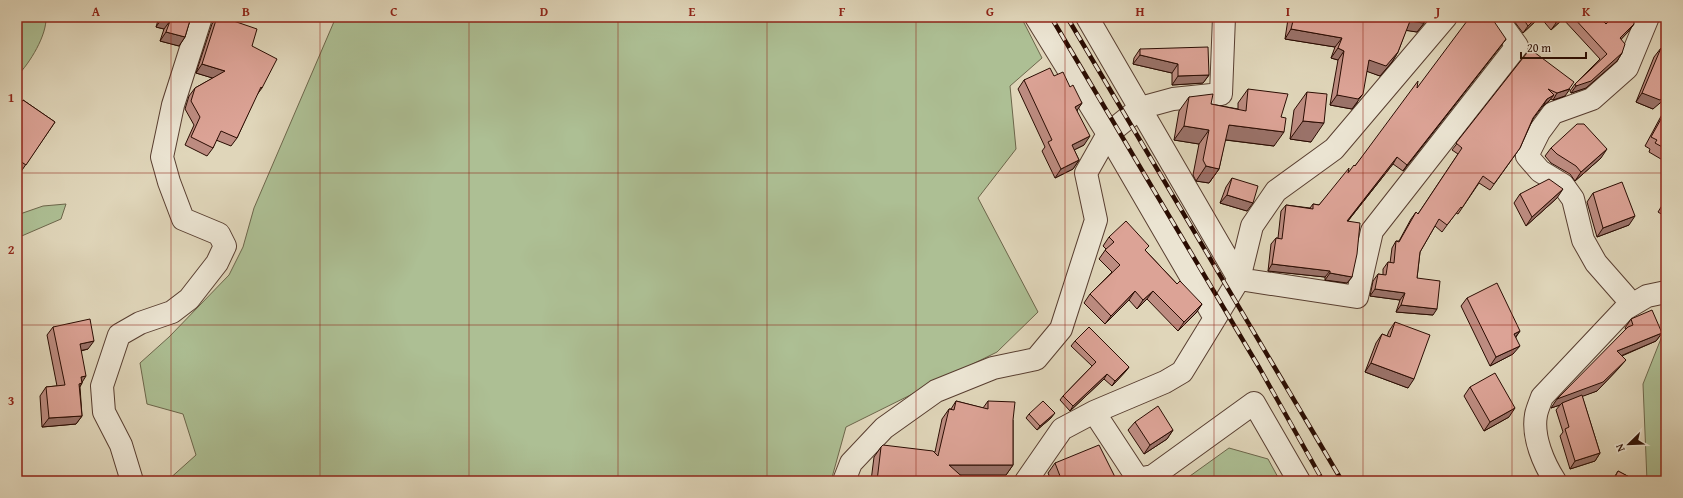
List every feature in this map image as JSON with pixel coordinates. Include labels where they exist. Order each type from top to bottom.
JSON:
[{"type":"street","points":[[132,481],[121,445],[104,412],[102,386],[119,335],[140,323],[172,312],[189,299],[217,263],[226,246],[219,234],[183,218],[169,182],[162,157],[173,105],[201,17]]},
{"type":"street","points":[[1036,17],[1108,134],[1215,318]]},
{"type":"street","points":[[1087,17],[1238,279]]},
{"type":"street","points":[[844,481],[851,463],[884,428],[936,391],[993,368],[1036,359],[1061,329],[1096,220],[1086,173],[1108,134],[1140,108],[1173,99],[1221,94],[1224,17]]},
{"type":"street","points":[[1026,481],[1062,429],[1094,412],[1165,382],[1182,372],[1238,279],[1252,226],[1276,191],[1334,149],[1446,17]]},
{"type":"street","points":[[1238,279],[1357,297],[1372,231],[1516,46],[1496,17]]},
{"type":"street","points":[[1632,304],[1596,263],[1583,240],[1573,199],[1563,185],[1540,171],[1527,156],[1539,132],[1553,113],[1592,99],[1628,68],[1648,17]]},
{"type":"street","points":[[1555,481],[1547,469],[1536,433],[1536,416],[1542,397],[1625,309],[1647,296],[1666,292]]},
{"type":"street","points":[[1094,412],[1138,479],[1153,476],[1254,403],[1299,481]]},
{"type":"green space","points":[[17,17],[46,17],[46,24],[37,48],[17,76]]},
{"type":"green space","points":[[336,17],[1021,17],[1042,58],[1010,86],[1016,149],[978,198],[1038,312],[997,352],[846,427],[831,481],[167,481],[196,455],[183,414],[147,404],[140,363],[169,337],[229,275],[243,247],[254,208]]},
{"type":"green space","points":[[66,204],[61,219],[17,238],[17,215],[43,206]]},
{"type":"green space","points":[[1666,334],[1666,481],[1647,481],[1643,384],[1662,336]]},
{"type":"green space","points":[[1229,448],[1268,459],[1280,481],[1183,481]]},
{"type":"building","points":[[162,17],[191,17],[185,37],[166,32],[170,21]]},
{"type":"building","points":[[217,17],[222,17],[257,29],[252,46],[277,59],[262,88],[261,87],[237,138],[221,131],[213,148],[191,137],[200,117],[191,101],[195,88],[225,71],[202,64]]},
{"type":"building","points":[[1294,17],[1428,17],[1423,23],[1410,21],[1398,52],[1386,66],[1369,60],[1363,94],[1358,99],[1337,95],[1344,51],[1338,48],[1342,38],[1291,29]]},
{"type":"building","points":[[1470,17],[1491,17],[1506,39],[1407,165],[1397,157],[1347,221],[1360,223],[1357,254],[1352,277],[1330,273],[1330,271],[1272,264],[1276,238],[1282,239],[1286,205],[1313,209],[1313,204],[1319,205],[1349,168],[1348,173],[1354,165],[1355,166],[1418,81],[1417,88]]},
{"type":"building","points":[[1522,17],[1537,17],[1528,26]]},
{"type":"building","points":[[1551,17],[1562,17],[1556,23]]},
{"type":"building","points":[[1573,17],[1599,17],[1606,24],[1613,17],[1632,17],[1634,19],[1634,24],[1620,38],[1625,44],[1622,53],[1591,81],[1576,86],[1575,84],[1607,54]]},
{"type":"building","points":[[1208,47],[1209,75],[1178,76],[1178,64],[1140,55],[1140,49]]},
{"type":"building","points":[[1661,48],[1666,50],[1666,94],[1660,100],[1642,93]]},
{"type":"building","points":[[1530,49],[1574,82],[1569,89],[1557,93],[1548,89],[1554,95],[1547,99],[1533,118],[1520,148],[1494,184],[1483,176],[1462,208],[1461,207],[1447,225],[1439,219],[1420,252],[1417,278],[1440,281],[1437,309],[1401,305],[1405,293],[1375,289],[1378,274],[1386,275],[1388,262],[1394,263],[1396,241],[1399,242],[1416,212],[1418,214],[1462,148],[1456,143]]},
{"type":"building","points":[[1050,68],[1054,76],[1063,72],[1070,87],[1073,85],[1082,103],[1075,107],[1090,136],[1072,145],[1079,160],[1061,169],[1048,142],[1052,140],[1024,80]]},
{"type":"building","points":[[1248,89],[1288,94],[1281,117],[1286,118],[1284,132],[1229,125],[1219,169],[1206,166],[1203,160],[1209,130],[1184,126],[1189,97],[1213,94],[1211,104],[1246,111]]},
{"type":"building","points":[[1307,92],[1327,94],[1324,123],[1303,121]]},
{"type":"building","points":[[23,100],[55,122],[26,165],[17,159],[17,108]]},
{"type":"building","points":[[1666,110],[1666,149],[1655,143],[1657,140],[1651,137]]},
{"type":"building","points":[[1577,124],[1584,124],[1607,149],[1581,172],[1576,166],[1557,154],[1551,148]]},
{"type":"building","points":[[1232,178],[1258,186],[1253,203],[1227,195]]},
{"type":"building","points":[[1549,179],[1563,189],[1532,217],[1520,194]]},
{"type":"building","points":[[1622,182],[1635,216],[1603,228],[1593,193]]},
{"type":"building","points":[[1126,221],[1149,246],[1145,250],[1177,284],[1180,281],[1202,304],[1184,322],[1153,291],[1143,300],[1135,291],[1111,316],[1090,294],[1120,265],[1105,250],[1114,242],[1109,237]]},
{"type":"building","points":[[1497,283],[1520,331],[1514,334],[1520,346],[1496,357],[1467,298]]},
{"type":"building","points":[[1652,310],[1662,333],[1617,351],[1626,360],[1603,382],[1557,399],[1628,327],[1633,325],[1631,319]]},
{"type":"building","points":[[90,319],[94,341],[80,344],[86,376],[81,377],[82,383],[79,384],[82,416],[49,418],[46,387],[65,385],[53,327]]},
{"type":"building","points":[[1395,322],[1430,335],[1414,379],[1371,363],[1382,334],[1390,337]]},
{"type":"building","points":[[1089,327],[1129,367],[1115,381],[1107,374],[1073,406],[1063,396],[1096,362],[1075,341]]},
{"type":"building","points":[[1495,373],[1515,408],[1490,422],[1470,387]]},
{"type":"building","points":[[1582,395],[1600,453],[1575,461],[1565,429],[1569,427],[1562,403]]},
{"type":"building","points":[[956,401],[988,409],[988,401],[1015,402],[1013,420],[1013,465],[949,465],[967,481],[877,481],[881,447],[883,445],[933,451],[938,456],[949,409],[954,410]]},
{"type":"building","points":[[1043,401],[1055,413],[1040,426],[1029,414]]},
{"type":"building","points":[[1158,406],[1173,430],[1150,445],[1135,422]]},
{"type":"building","points":[[1099,445],[1116,479],[1112,481],[1048,481],[1060,476],[1055,463]]},
{"type":"building","points":[[1618,471],[1637,481],[1613,481]]},
{"type":"railway","points":[[1051,17],[1260,369],[1323,481]]},
{"type":"railway","points":[[1067,17],[1342,481]]}]
